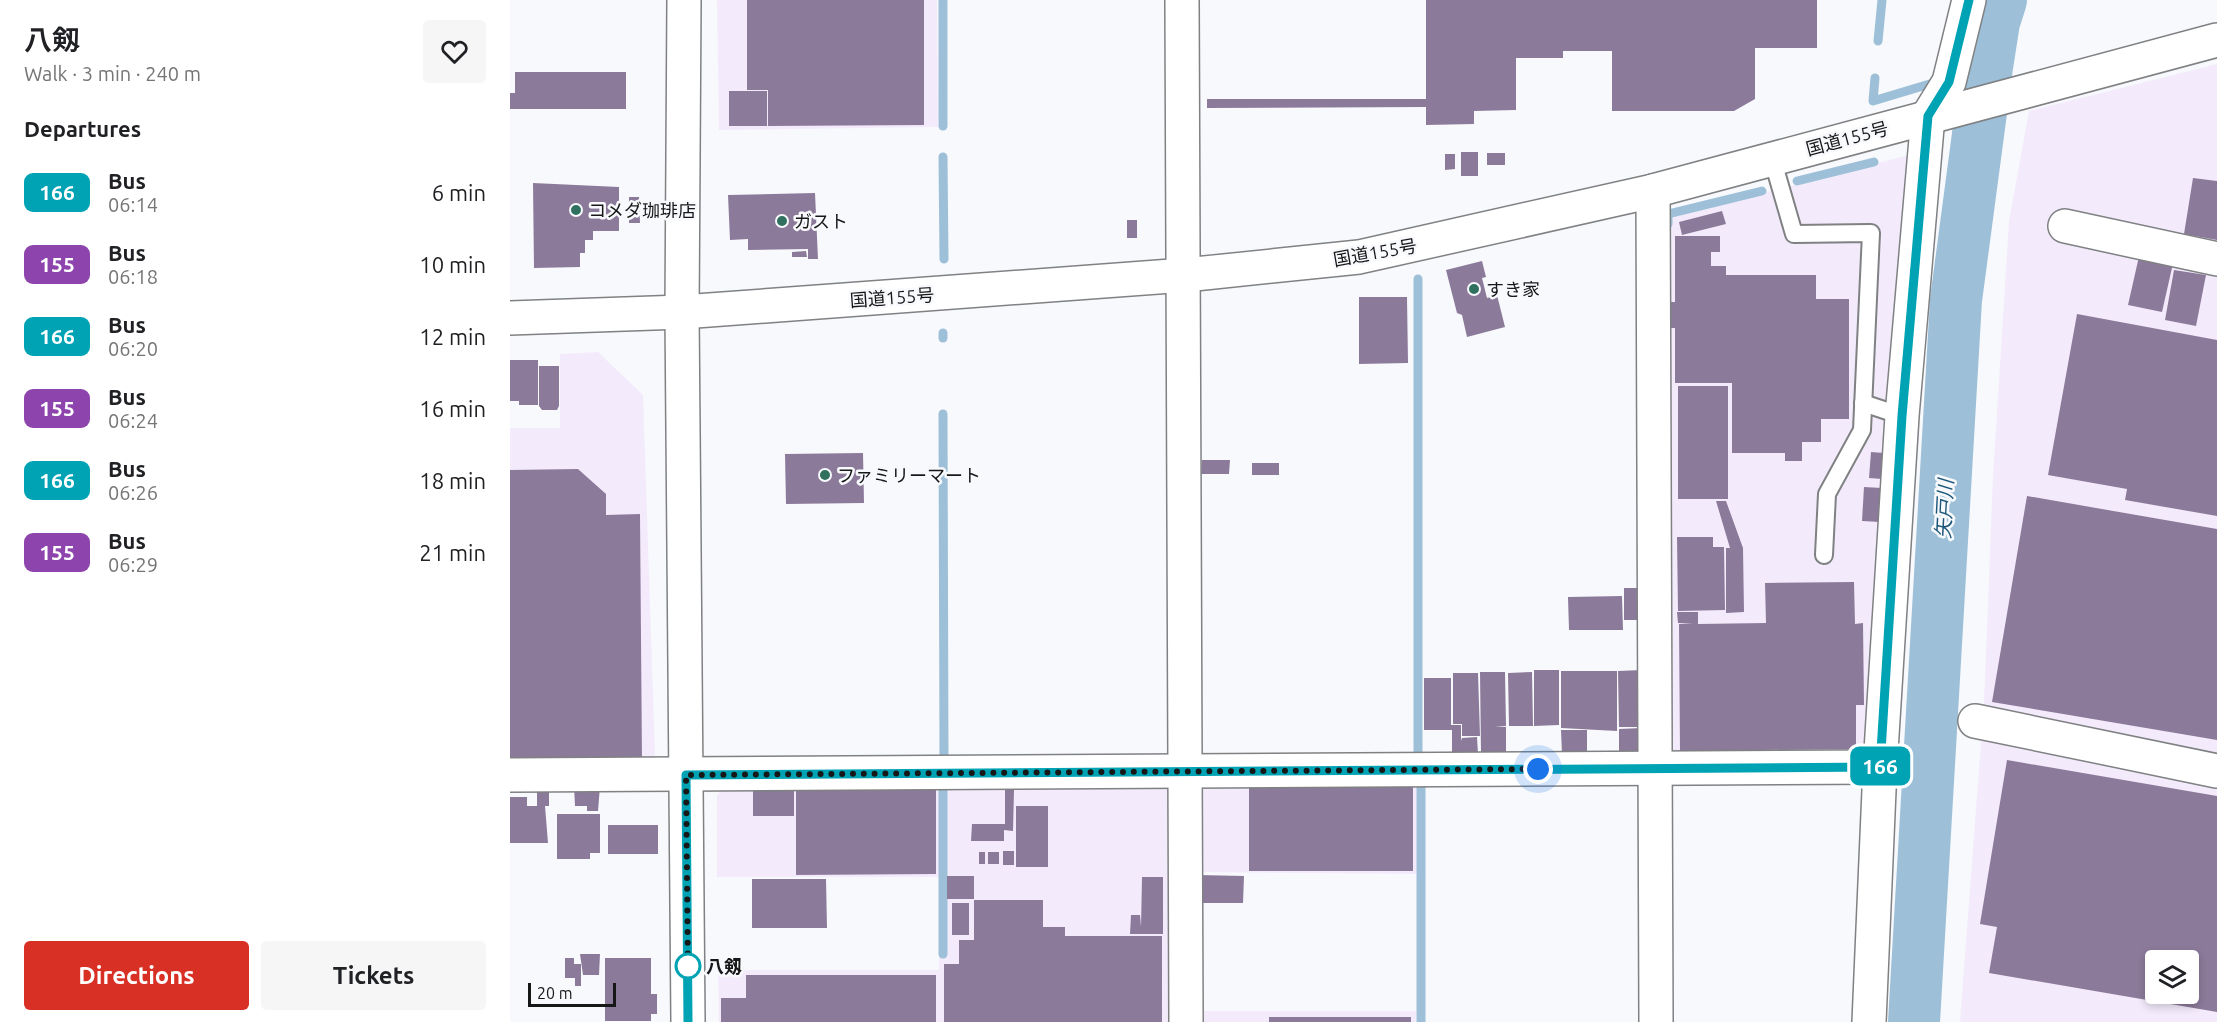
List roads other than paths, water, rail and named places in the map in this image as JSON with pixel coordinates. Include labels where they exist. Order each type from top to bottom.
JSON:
[{"type":"main road","points":[[684,0],[682,312],[688,1022]]},
{"type":"main road","points":[[1182,0],[1185,275],[1186,1022]]},
{"type":"main road","points":[[1869,1022],[1880,767],[1902,416],[1936,114],[1949,82],[1969,0]]},
{"type":"main road","name":"国道155号","points":[[510,318],[682,312],[1185,275],[1359,257],[1653,191],[2217,40]]},
{"type":"main road","points":[[1653,191],[1656,1022]]},
{"type":"main road","points":[[2066,226],[2217,259]]},
{"type":"main road","points":[[1975,721],[2217,771]]},
{"type":"main road","points":[[510,775],[1880,767]]},
{"type":"lane","points":[[1772,158],[1794,234],[1871,233],[1862,430],[1827,494],[1824,555]]},
{"type":"lane","points":[[1863,403],[1902,416]]},
{"type":"waterway","points":[[943,0],[943,126]]},
{"type":"waterway","points":[[1878,41],[1882,0]]},
{"type":"waterway","name":"矢戸川","points":[[1914,1022],[1956,300],[1987,67],[1994,22],[2001,0]]},
{"type":"waterway","points":[[1875,78],[1873,101],[1933,83]]},
{"type":"waterway","points":[[943,157],[944,259]]},
{"type":"waterway","points":[[1797,181],[1874,162]]},
{"type":"waterway","points":[[1668,224],[1668,214],[1762,191]]},
{"type":"waterway","points":[[1418,279],[1418,760]]},
{"type":"waterway","points":[[943,333],[943,338]]},
{"type":"waterway","points":[[943,414],[944,761]]},
{"type":"waterway","points":[[1421,786],[1421,1022]]},
{"type":"waterway","points":[[943,789],[943,954]]},
{"type":"place","name":"コメダ珈琲店","points":[[576,210]]},
{"type":"place","name":"ガスト","points":[[782,221]]},
{"type":"place","name":"すき家","points":[[1474,289]]},
{"type":"place","name":"ファミリーマート","points":[[825,475]]},
{"type":"place","name":"八剱","points":[[688,966]]}]
